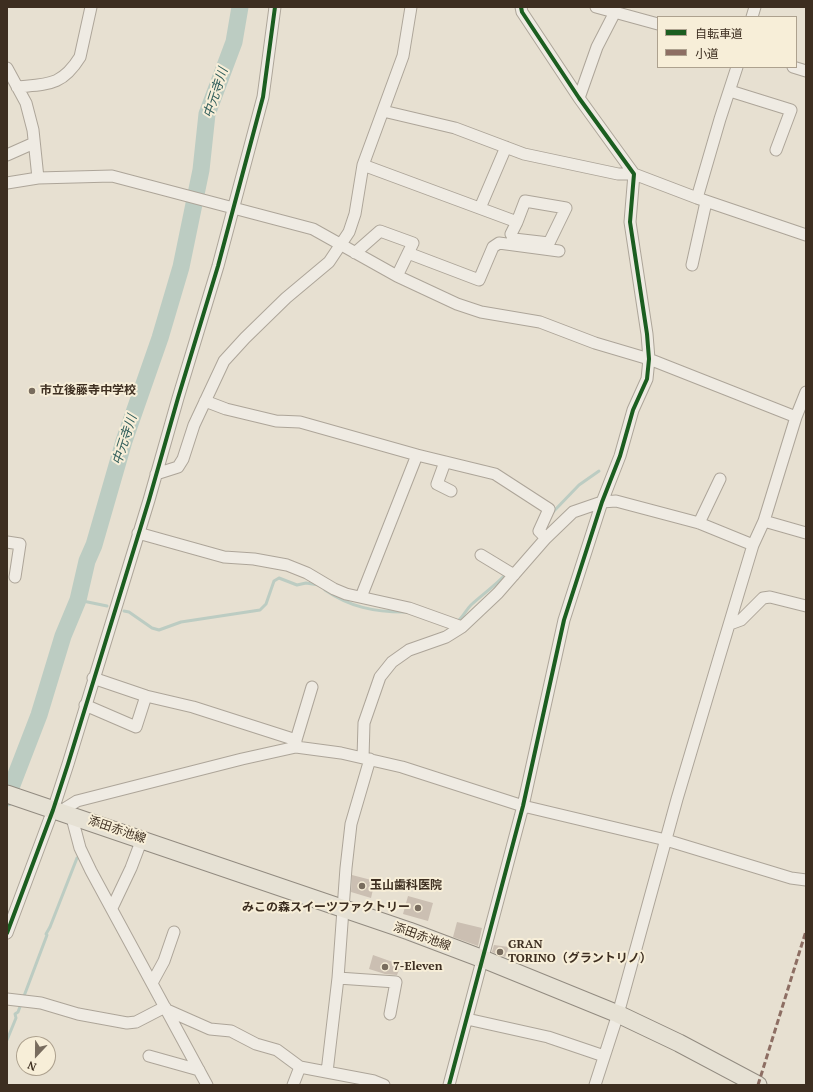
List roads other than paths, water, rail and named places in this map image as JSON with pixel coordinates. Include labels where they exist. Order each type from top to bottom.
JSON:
[{"type":"main road","name":"添田赤池線","points":[[7,794],[142,839],[483,959],[618,1014],[679,1043],[758,1085]]},
{"type":"street","points":[[17,87],[52,83],[62,78],[76,63],[80,57],[91,7]]},
{"type":"street","points":[[7,933],[58,811],[85,705],[156,474],[230,207],[263,97],[275,7]]},
{"type":"street","points":[[156,474],[178,467],[184,460],[194,425],[224,361],[281,303],[329,262],[342,246],[349,232],[355,214],[363,165],[403,56],[411,7]]},
{"type":"street","points":[[449,1085],[523,806],[564,620],[602,502],[620,456],[633,410],[647,379],[649,360],[647,334],[630,222],[634,174],[579,98],[522,12],[521,7]]},
{"type":"street","points":[[596,7],[657,24]]},
{"type":"street","points":[[579,98],[597,47],[615,12]]},
{"type":"street","points":[[7,68],[26,103],[34,143],[38,178]]},
{"type":"street","points":[[692,265],[702,200],[730,91],[738,68]]},
{"type":"street","points":[[796,68],[806,71]]},
{"type":"street","points":[[730,91],[790,110],[776,150]]},
{"type":"street","points":[[383,111],[455,128],[524,154],[579,167],[618,174],[634,174],[702,200],[806,235]]},
{"type":"street","points":[[7,156],[34,143]]},
{"type":"street","points":[[480,208],[506,147]]},
{"type":"street","points":[[363,165],[517,222]]},
{"type":"street","points":[[7,183],[38,178],[112,176],[313,229],[397,276],[457,304],[475,310],[540,322],[595,343],[649,360],[796,417]]},
{"type":"street","points":[[525,201],[566,208],[549,243],[514,239],[511,234],[517,222],[525,201]]},
{"type":"street","points":[[355,253],[380,231],[413,244],[397,276]]},
{"type":"street","points":[[408,253],[479,280],[493,246],[499,243],[559,251]]},
{"type":"street","points":[[595,1085],[618,1014],[666,840],[753,545],[764,521],[796,417],[806,392]]},
{"type":"street","points":[[205,402],[226,409],[276,421],[300,422],[417,455],[495,474],[549,509],[539,532],[546,538]]},
{"type":"street","points":[[361,597],[417,455]]},
{"type":"street","points":[[445,462],[436,484],[451,491]]},
{"type":"street","points":[[699,523],[720,479]]},
{"type":"street","points":[[327,1072],[338,978],[351,824],[366,758],[364,723],[380,677],[392,662],[408,650],[446,637],[462,627],[480,612],[546,538],[573,512],[602,502],[616,501],[699,523],[753,545]]},
{"type":"street","points":[[764,521],[806,533]]},
{"type":"street","points":[[138,533],[224,557],[254,559],[287,565],[307,572],[334,589],[409,608],[462,627]]},
{"type":"street","points":[[7,542],[20,544],[15,577]]},
{"type":"street","points":[[481,555],[514,575]]},
{"type":"street","points":[[730,624],[741,620],[763,598],[770,597],[806,606]]},
{"type":"street","points":[[93,678],[146,696],[193,707],[296,744],[402,767],[523,806],[666,840],[791,878],[806,880]]},
{"type":"street","points":[[296,744],[312,688]]},
{"type":"street","points":[[85,705],[136,727],[146,696]]},
{"type":"street","points":[[58,811],[77,801],[296,744]]},
{"type":"street","points":[[58,811],[80,848],[207,1085]]},
{"type":"street","points":[[112,908],[132,868],[142,839]]},
{"type":"street","points":[[152,982],[164,961],[174,932]]},
{"type":"street","points":[[338,978],[396,982],[390,1014]]},
{"type":"street","points":[[7,999],[41,1003],[78,1014],[127,1023],[136,1022],[166,1009],[210,1029],[231,1031],[256,1044],[277,1050],[300,1067],[384,1085]]},
{"type":"street","points":[[467,1018],[548,1037],[604,1056]]},
{"type":"street","points":[[149,1056],[199,1070]]},
{"type":"street","points":[[293,1085],[300,1067]]},
{"type":"waterway","name":"中元寺川","points":[[7,798],[39,715],[63,636],[78,600],[87,561],[94,545],[124,441],[160,338],[181,267],[201,170],[207,114],[234,42],[240,7]]},
{"type":"waterway","points":[[553,512],[579,485],[599,471]]},
{"type":"waterway","points":[[457,622],[471,605],[507,573]]},
{"type":"waterway","points":[[124,611],[129,612],[152,628],[159,630],[181,622],[260,610],[266,604],[274,581],[279,578],[297,585],[306,583],[319,585]]},
{"type":"waterway","points":[[325,590],[344,601],[372,610],[404,612]]},
{"type":"waterway","points":[[78,600],[107,606]]},
{"type":"waterway","points":[[7,1040],[16,1018],[15,1014],[18,1012],[47,935],[46,934],[77,858]]},
{"type":"place","name":"市立後藤寺中学校","points":[[32,391]]},
{"type":"place","name":"玉山歯科医院","points":[[362,886]]},
{"type":"place","name":"みこの森スイーツファクトリー","points":[[418,908]]},
{"type":"place","name":"GRAN TORINO（グラントリノ）","points":[[500,952]]},
{"type":"place","name":"7-Eleven","points":[[385,967]]}]
